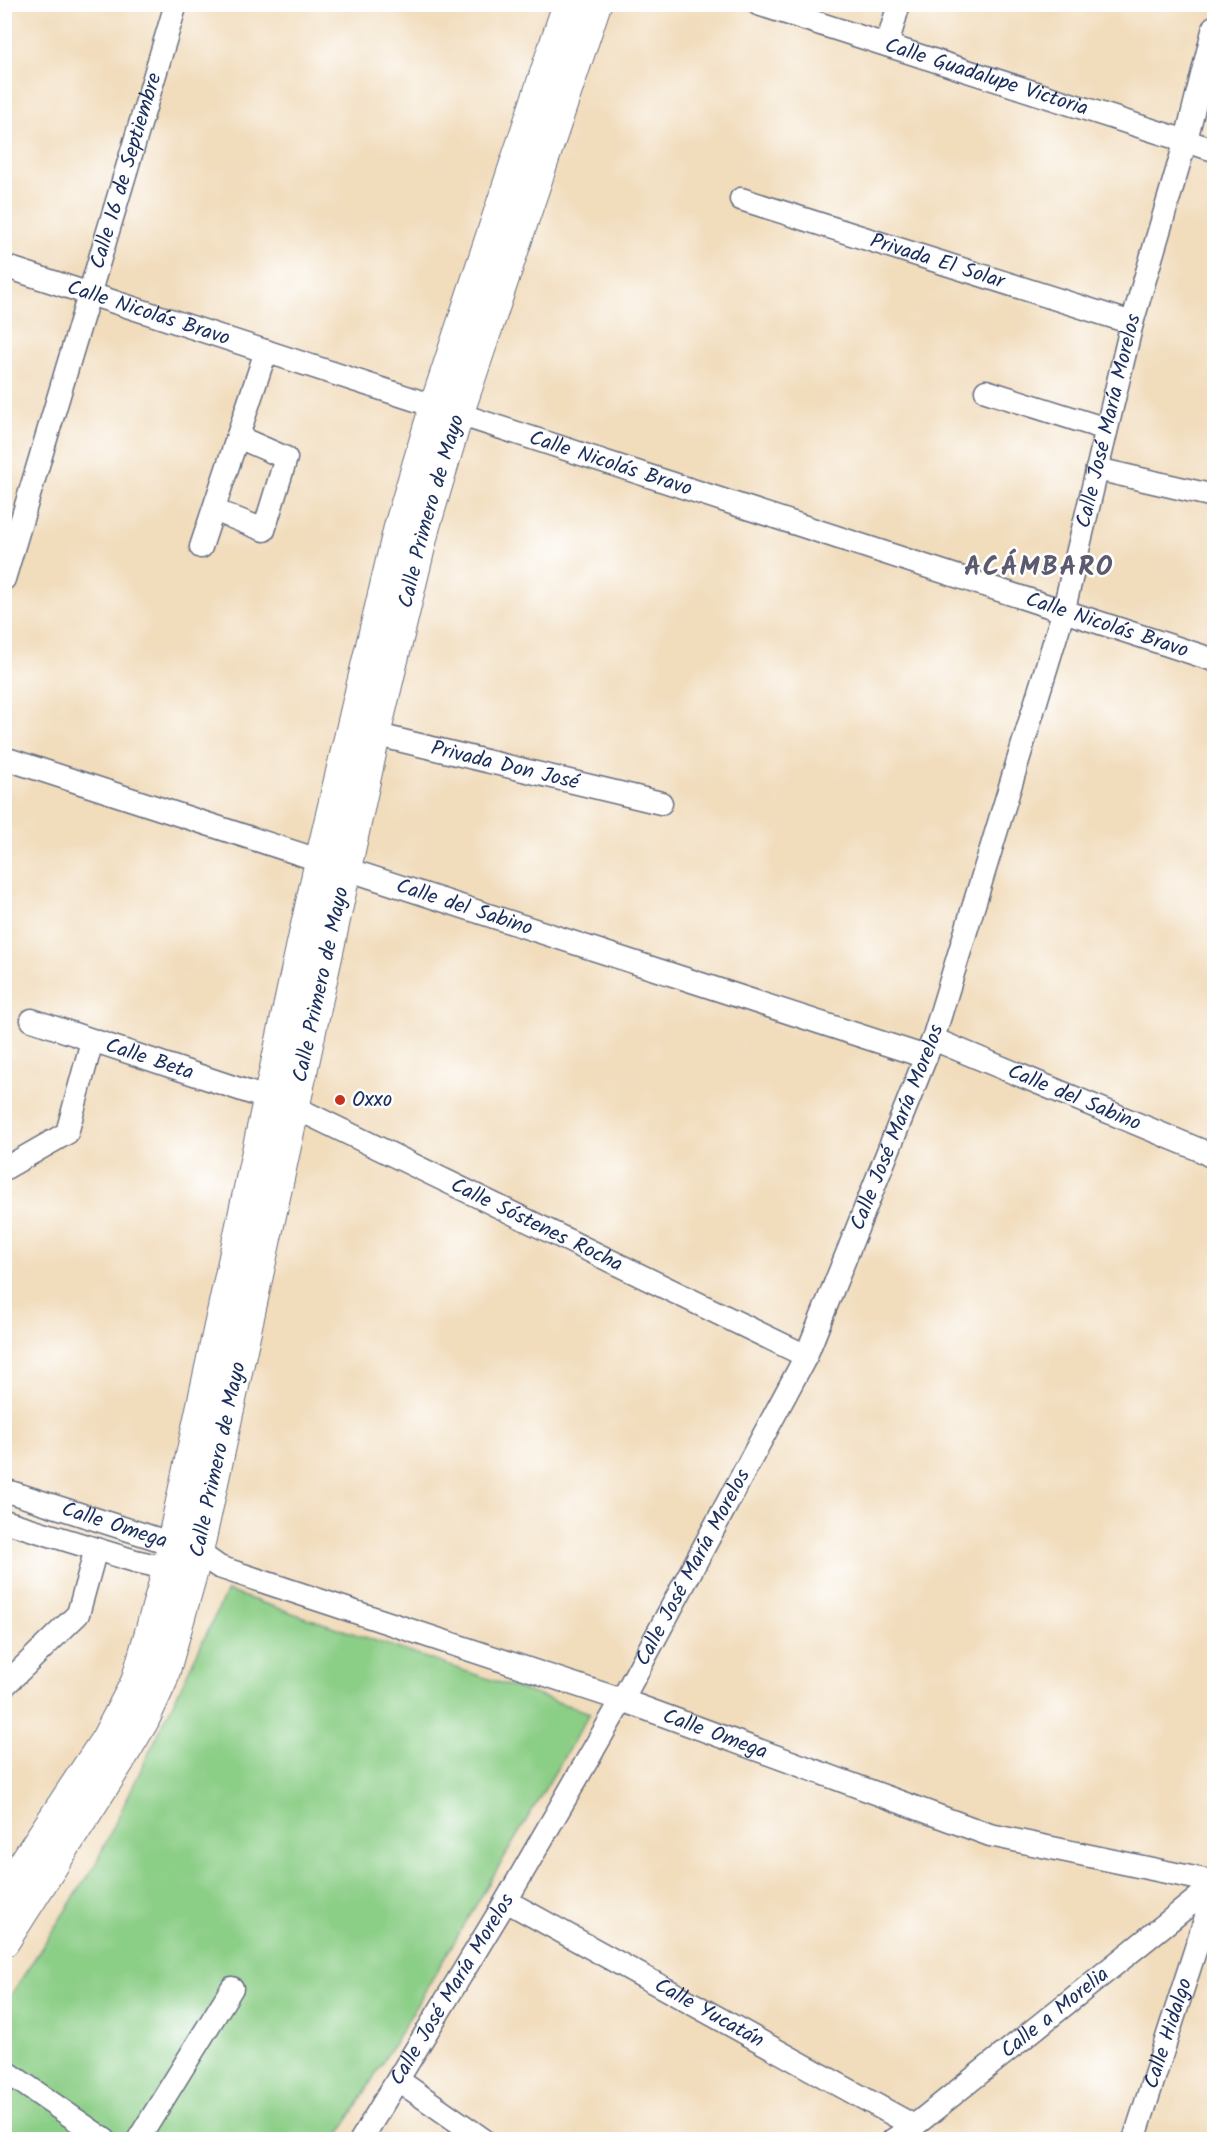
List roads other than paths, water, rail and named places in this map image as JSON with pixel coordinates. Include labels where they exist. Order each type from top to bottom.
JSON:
[{"type":"main road","name":"Calle Primero de Mayo","points":[[447,410],[568,4]]},
{"type":"main road","name":"Calle Primero de Mayo","points":[[4,1893],[106,1738],[136,1682],[190,1561],[267,1099],[333,865],[363,731],[399,527],[447,410],[596,4]]},
{"type":"main road","name":"Calle Primero de Mayo","points":[[4,1942],[119,1762],[144,1720],[162,1681],[296,1108],[333,865]]},
{"type":"street","name":"Calle 16 de Septiembre","points":[[4,579],[176,4]]},
{"type":"street","name":"Calle Guadalupe Victoria","points":[[758,4],[799,10],[887,45],[1215,150]]},
{"type":"street","points":[[887,45],[899,4]]},
{"type":"street","name":"Calle José María Morelos","points":[[361,2139],[506,1900],[622,1700],[806,1356],[929,1048],[1064,613],[1132,323],[1186,140],[1215,27]]},
{"type":"street","name":"Privada El Solar","points":[[741,199],[1132,323]]},
{"type":"street","name":"Calle Nicolás Bravo","points":[[4,266],[1064,613],[1215,660]]},
{"type":"street","points":[[201,547],[266,351]]},
{"type":"street","points":[[987,391],[1106,429]]},
{"type":"street","points":[[214,510],[264,530],[286,458],[238,437]]},
{"type":"street","points":[[1096,469],[1215,496]]},
{"type":"street","name":"Privada Don José","points":[[363,731],[661,803]]},
{"type":"street","name":"Calle del Sabino","points":[[4,758],[333,865],[929,1048],[1200,1150],[1215,1158]]},
{"type":"street","name":"Calle Beta","points":[[32,1020],[267,1099]]},
{"type":"street","points":[[4,1169],[67,1133],[92,1041]]},
{"type":"street","name":"Calle Sóstenes Rocha","points":[[267,1099],[296,1108],[806,1356]]},
{"type":"street","name":"Calle Omega","points":[[4,1490],[190,1561],[622,1700],[990,1835],[1215,1884]]},
{"type":"street","name":"Calle Omega","points":[[4,1521],[135,1561],[190,1561]]},
{"type":"street","points":[[4,1686],[78,1614],[96,1549]]},
{"type":"street","name":"Calle a Morelia","points":[[893,2139],[914,2126],[1215,1884]]},
{"type":"street","name":"Calle Hidalgo","points":[[1134,2139],[1215,1892]]},
{"type":"street","name":"Calle Yucatán","points":[[506,1900],[914,2126]]},
{"type":"street","points":[[138,2139],[232,1988]]},
{"type":"street","points":[[4,2070],[105,2139]]},
{"type":"street","points":[[398,2080],[484,2139]]},
{"type":"place","name":"Oxxo","points":[[340,1100]]},
{"type":"district","name":"ACÁMBARO","points":[[1039,567]]}]
